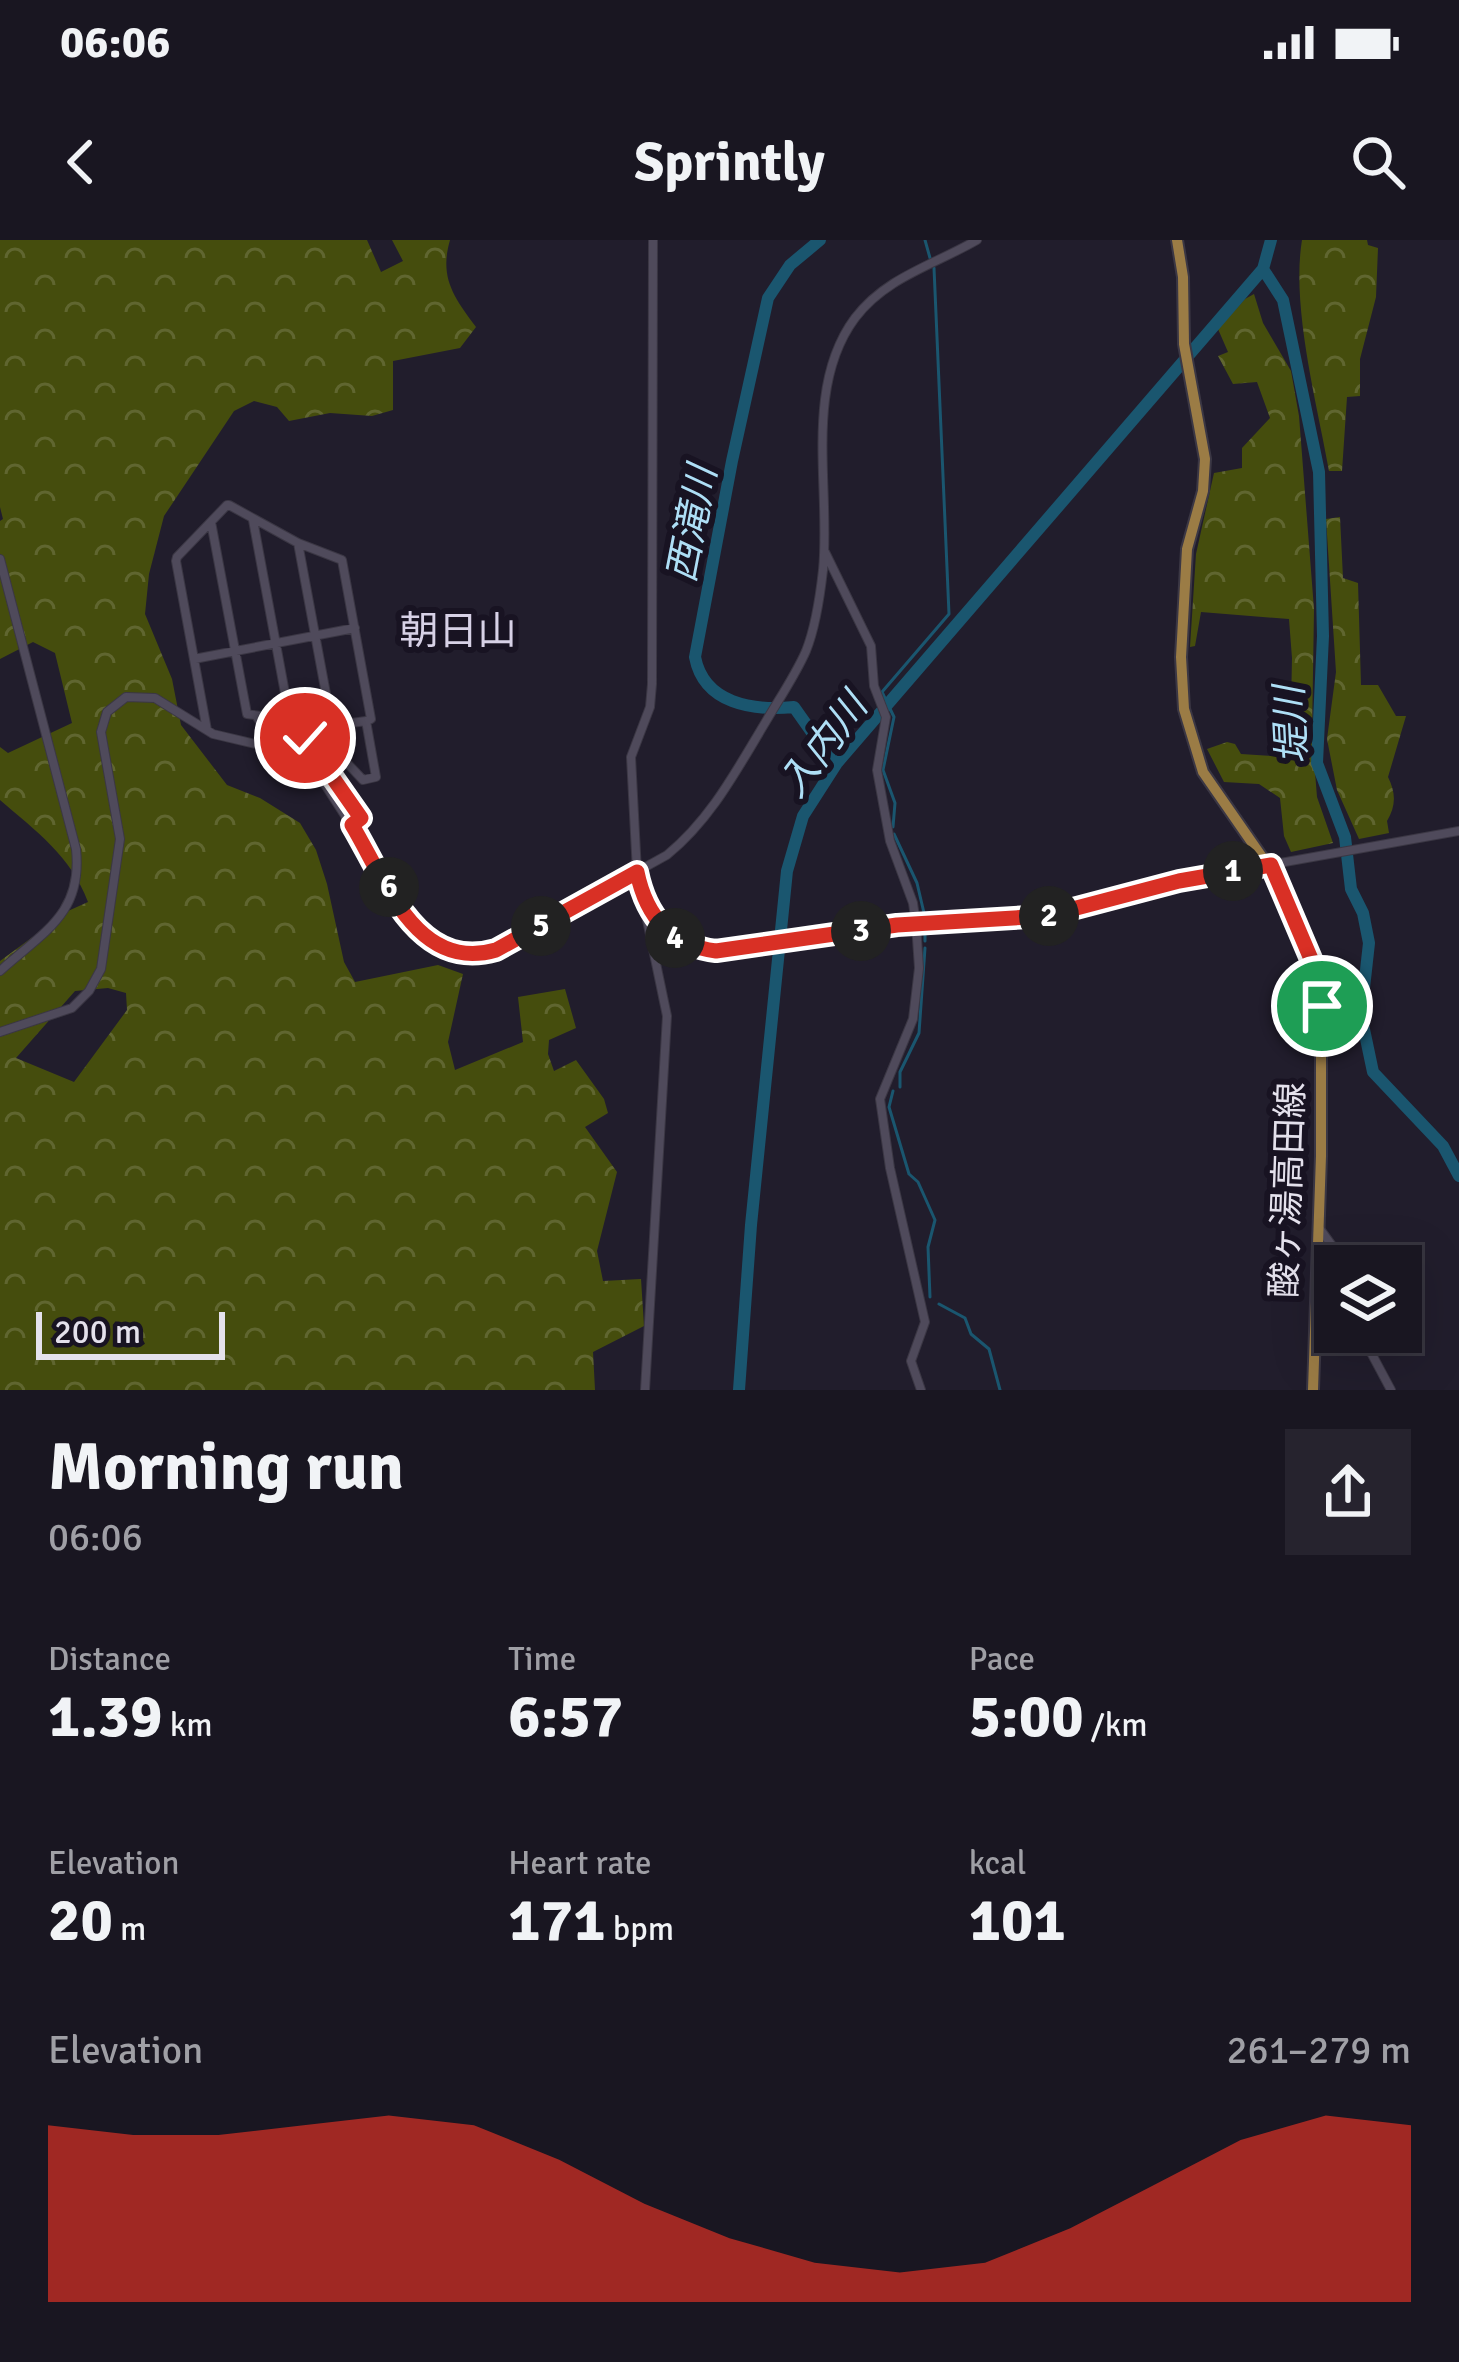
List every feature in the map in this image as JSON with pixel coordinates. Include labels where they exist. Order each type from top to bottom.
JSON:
[{"type":"main road","name":"酸ヶ湯高田線","points":[[1177,240],[1184,277],[1184,344],[1205,459],[1184,586],[1181,657],[1189,736],[1204,772],[1271,865],[1321,995],[1313,1390]]},
{"type":"street","points":[[645,1390],[667,1016],[637,872],[631,757],[650,707],[652,684],[653,240]]},
{"type":"street","points":[[0,1032],[72,1007],[89,992],[101,969],[120,839],[101,739],[107,712],[126,697],[148,696],[207,732],[293,754],[320,777],[418,933],[458,955],[496,950],[667,855],[702,823],[776,704],[812,632],[824,549],[826,389],[843,337],[857,315],[890,284],[977,240]]},
{"type":"street","points":[[207,732],[176,561],[227,505],[298,543],[342,560],[371,719],[315,729]]},
{"type":"street","points":[[253,518],[290,720]]},
{"type":"street","points":[[211,522],[247,714],[315,729],[364,780],[376,777],[366,721]]},
{"type":"street","points":[[298,543],[332,726]]},
{"type":"street","points":[[824,549],[872,646],[874,686],[886,717],[877,770],[890,841],[916,924],[919,968],[913,1019],[880,1099],[890,1168],[925,1322],[910,1361],[921,1390]]},
{"type":"street","points":[[0,560],[78,871],[76,889],[62,917],[0,970]]},
{"type":"street","points":[[194,659],[355,628]]},
{"type":"street","points":[[257,717],[261,724],[309,743],[361,818],[352,825]]},
{"type":"street","points":[[641,892],[657,922],[671,935],[692,947],[716,951],[916,924],[1072,912],[1167,884],[1459,831]]},
{"type":"street","points":[[657,966],[659,952],[671,935]]},
{"type":"street","points":[[1318,1226],[1332,1245]]},
{"type":"street","points":[[1371,1353],[1391,1390]]},
{"type":"green space","points":[[0,240],[367,240],[381,272],[403,261],[392,240],[450,240],[448,276],[476,327],[460,348],[393,361],[393,410],[372,416],[330,413],[289,421],[277,407],[254,401],[234,411],[164,516],[149,574],[145,614],[172,679],[181,725],[227,785],[260,798],[300,823],[316,850],[344,962],[355,982],[438,965],[463,974],[448,1042],[455,1070],[523,1042],[518,997],[565,989],[576,1028],[549,1040],[548,1054],[554,1071],[576,1060],[604,1099],[608,1113],[585,1127],[617,1172],[597,1251],[603,1281],[641,1279],[644,1326],[593,1352],[595,1390],[0,1390],[0,961],[68,911],[88,902],[62,858],[0,800],[0,747],[8,753],[72,723],[55,653],[33,642],[0,659]],"holes":[[[108,988],[126,993],[127,1010],[74,1082],[16,1058],[75,991]]]},
{"type":"green space","points":[[1302,240],[1367,240],[1378,248],[1376,297],[1360,359],[1360,396],[1347,397],[1342,471],[1329,471],[1307,355],[1300,295]]},
{"type":"green space","points":[[1254,294],[1263,323],[1291,371],[1299,416],[1314,609],[1312,735],[1317,797],[1333,843],[1291,852],[1284,836],[1280,798],[1259,784],[1224,782],[1207,749],[1227,742],[1235,744],[1241,754],[1290,757],[1289,619],[1201,612],[1195,646],[1190,647],[1196,554],[1214,473],[1242,468],[1242,448],[1270,418],[1257,382],[1233,384],[1218,356],[1228,352],[1218,329]]},
{"type":"green space","points":[[1340,517],[1343,578],[1358,583],[1361,685],[1378,685],[1396,716],[1406,716],[1388,777],[1394,799],[1387,821],[1389,833],[1359,839],[1337,790],[1327,739],[1336,672],[1326,519]]},
{"type":"waterway","name":"西滝川","points":[[820,240],[790,265],[768,298],[695,657],[700,673],[719,695],[747,705],[794,707],[830,758]]},
{"type":"waterway","points":[[925,240],[930,258]]},
{"type":"waterway","name":"堤川","points":[[1271,240],[1263,269],[1283,300],[1319,472],[1323,636],[1317,763],[1345,837],[1351,889],[1363,913],[1369,943],[1361,1015],[1373,1072],[1443,1146],[1459,1176]]},
{"type":"waterway","points":[[893,827],[895,803],[883,770],[894,717],[882,692],[949,614],[934,268]]},
{"type":"waterway","name":"入内川","points":[[739,1390],[787,871],[803,816],[837,763],[1263,269]]},
{"type":"waterway","points":[[894,834],[917,883],[924,913]]},
{"type":"waterway","points":[[925,934],[925,941]]},
{"type":"waterway","points":[[900,1087],[900,1072],[919,1033],[925,948]]},
{"type":"waterway","points":[[893,1091],[889,1107],[909,1174],[918,1182],[935,1220],[928,1247],[930,1297]]},
{"type":"waterway","points":[[939,1304],[965,1318],[971,1334],[989,1349],[1000,1390]]},
{"type":"district","name":"朝日山","points":[[458,631]]},
{"type":"route","points":[[305,738],[361,818],[352,825],[418,933],[451,953],[496,950],[637,872],[641,892],[657,922],[692,947],[716,951],[897,925],[1072,912],[1155,886],[1271,865],[1311,959],[1322,1006]]}]
